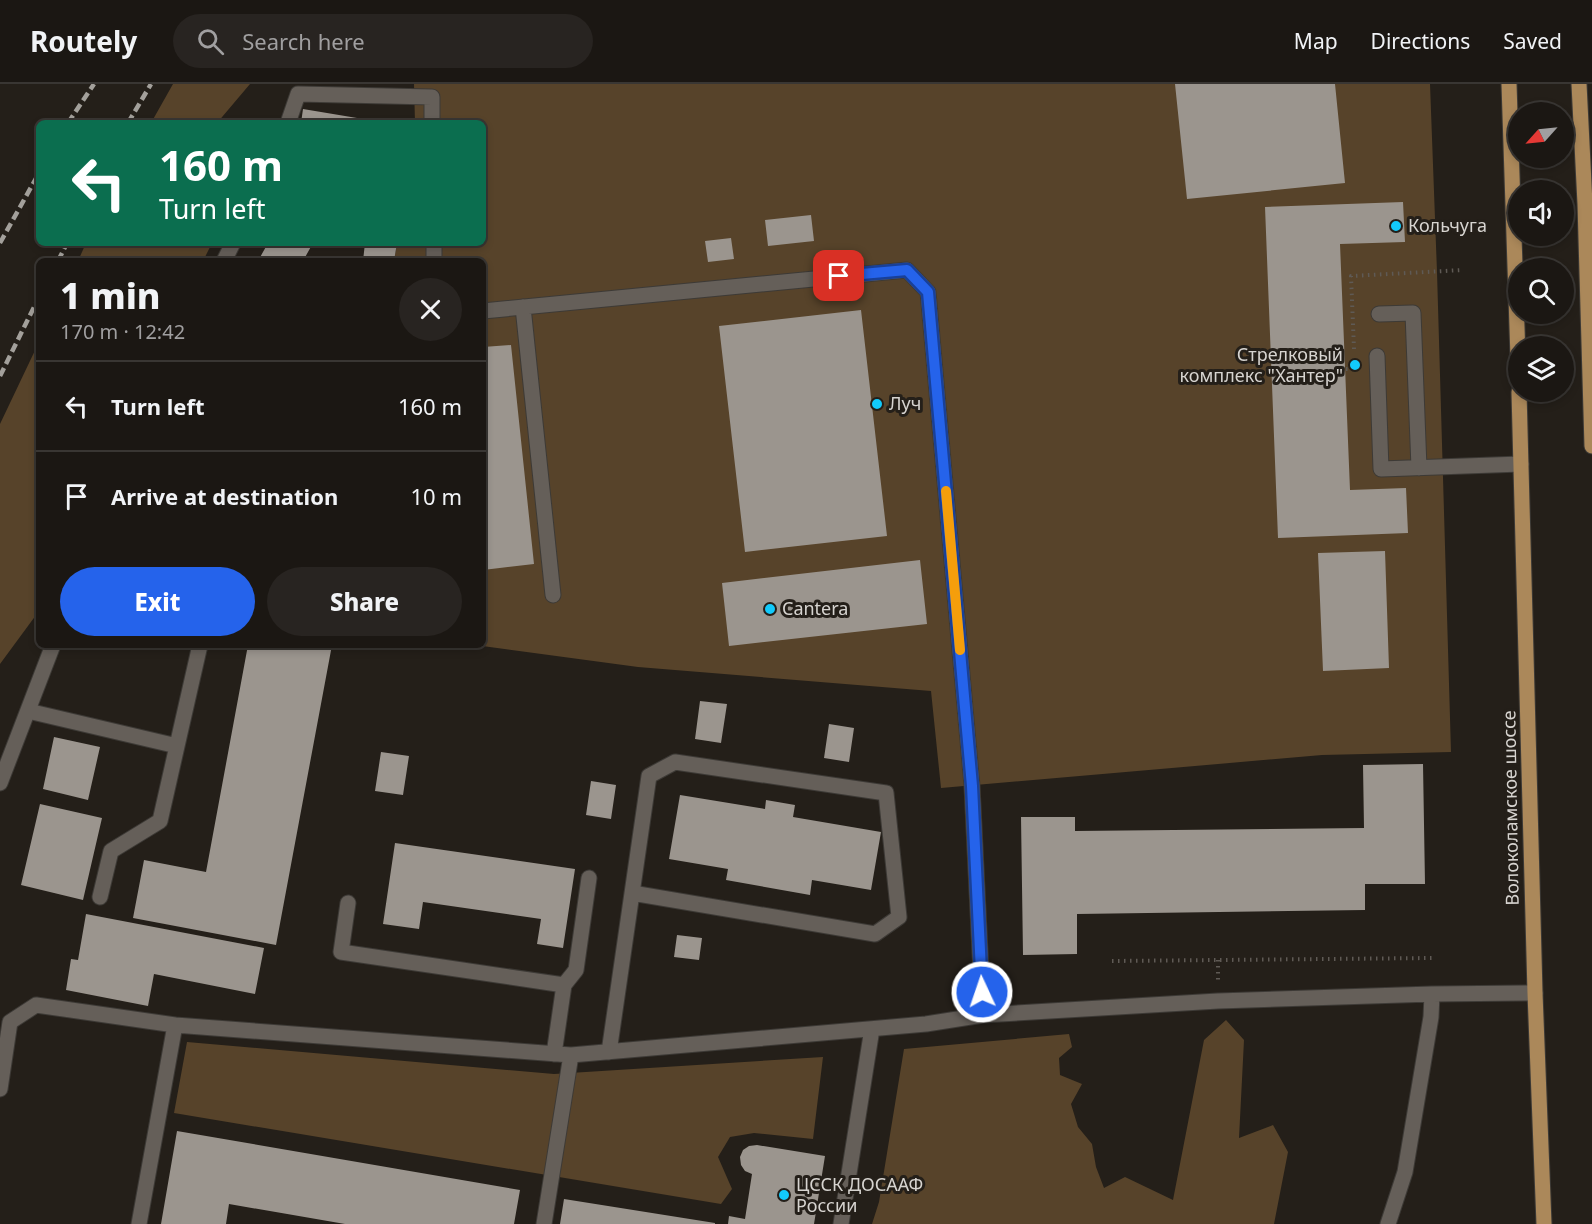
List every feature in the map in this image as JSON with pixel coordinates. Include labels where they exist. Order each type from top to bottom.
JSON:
[{"type":"main road","points":[[1509,84],[1517,336]]},
{"type":"main road","points":[[1579,84],[1592,446]]},
{"type":"main road","name":"Волоколамское шоссе","points":[[1519,402],[1535,993],[1544,1224]]},
{"type":"lane","points":[[289,120],[298,94],[432,97],[432,120]]},
{"type":"lane","points":[[486,311],[907,270],[928,292],[972,786],[983,1015]]},
{"type":"lane","points":[[523,307],[553,595]]},
{"type":"lane","points":[[1379,314],[1413,313],[1419,468]]},
{"type":"lane","points":[[1377,356],[1381,469],[1521,464]]},
{"type":"lane","points":[[0,783],[52,648]]},
{"type":"lane","points":[[100,897],[111,851],[160,821],[199,648]]},
{"type":"lane","points":[[28,711],[177,746]]},
{"type":"lane","points":[[609,1052],[632,893],[650,776],[675,762],[886,793],[899,917],[875,934],[632,893]]},
{"type":"lane","points":[[554,1054],[564,985],[576,970],[589,878]]},
{"type":"lane","points":[[348,903],[340,952],[564,985]]},
{"type":"lane","points":[[0,1089],[10,1022],[36,1005],[175,1025],[572,1055],[926,1024],[983,1015],[1218,1001],[1535,993]]},
{"type":"lane","points":[[1388,1224],[1405,1172],[1431,1017],[1432,994]]},
{"type":"lane","points":[[139,1224],[175,1025]]},
{"type":"lane","points":[[841,1224],[872,1029]]},
{"type":"lane","points":[[544,1224],[572,1055]]},
{"type":"path","points":[[1346,369],[1355,369]]},
{"type":"path","points":[[1112,961],[1432,957]]},
{"type":"shaded area","points":[[173,84],[250,84],[220,120],[153,120]]},
{"type":"shaded area","name":"Луч","points":[[414,84],[1430,84],[1451,752],[1322,755],[941,788],[931,691],[638,667],[486,646],[486,258],[394,258],[396,246],[486,246],[486,120],[415,120]]},
{"type":"shaded area","points":[[85,246],[210,246],[204,258],[79,258]]},
{"type":"shaded area","points":[[36,348],[36,615],[0,664],[0,424]]},
{"type":"shaded area","points":[[1226,1020],[1244,1040],[1239,1138],[1273,1125],[1288,1152],[1274,1224],[872,1224],[879,1202],[904,1049],[1069,1034],[1072,1047],[1059,1058],[1060,1075],[1082,1084],[1071,1104],[1078,1127],[1092,1144],[1096,1167],[1104,1188],[1125,1177],[1173,1200],[1204,1040]]},
{"type":"shaded area","points":[[187,1042],[554,1074],[823,1057],[813,1139],[754,1133],[730,1137],[718,1157],[732,1189],[721,1204],[174,1113]]},
{"type":"building","points":[[1175,84],[1335,84],[1345,183],[1187,199]]},
{"type":"building","points":[[303,109],[369,120],[301,120]]},
{"type":"building","points":[[1403,202],[1405,242],[1340,244],[1350,490],[1406,488],[1408,533],[1278,538],[1265,207]]},
{"type":"building","points":[[811,215],[814,241],[768,246],[765,220]]},
{"type":"building","points":[[731,238],[734,259],[708,262],[705,241]]},
{"type":"building","points":[[266,246],[311,246],[305,258],[260,258]]},
{"type":"building","points":[[365,246],[396,246],[394,258],[363,258]]},
{"type":"building","points":[[861,310],[887,536],[745,552],[719,326]]},
{"type":"building","points":[[511,345],[534,564],[486,570],[486,347]]},
{"type":"building","points":[[1385,551],[1389,668],[1323,671],[1318,553]]},
{"type":"building","points":[[920,560],[927,624],[729,646],[722,583]]},
{"type":"building","points":[[247,648],[331,648],[276,945],[133,918],[144,860],[206,872]]},
{"type":"building","points":[[700,701],[727,704],[721,743],[695,739]]},
{"type":"building","points":[[829,724],[854,728],[849,762],[824,758]]},
{"type":"building","points":[[54,737],[100,747],[88,800],[43,789]]},
{"type":"building","points":[[381,752],[409,756],[403,795],[375,791]]},
{"type":"building","points":[[1423,764],[1425,884],[1365,884],[1365,910],[1077,914],[1077,954],[1023,955],[1021,817],[1075,817],[1075,831],[1364,828],[1363,765]]},
{"type":"building","points":[[591,781],[616,785],[611,819],[586,815]]},
{"type":"building","points":[[680,795],[765,809],[766,800],[795,805],[793,817],[881,832],[871,890],[812,880],[810,895],[726,880],[728,869],[669,859]]},
{"type":"building","points":[[40,804],[102,818],[83,900],[21,885]]},
{"type":"building","points":[[395,843],[575,869],[563,948],[537,944],[541,919],[423,902],[419,929],[383,924]]},
{"type":"building","points":[[86,914],[264,948],[255,994],[154,974],[148,1006],[66,990],[71,959],[78,960]]},
{"type":"building","points":[[677,935],[702,938],[699,960],[674,957]]},
{"type":"building","points":[[177,1131],[520,1190],[514,1224],[345,1224],[229,1204],[226,1224],[161,1224]]},
{"type":"building","name":"ЦССК ДОСААФ России","points":[[757,1145],[825,1156],[814,1224],[728,1224],[729,1216],[745,1219],[752,1174],[745,1171],[740,1157],[743,1150]]},
{"type":"building","points":[[564,1199],[715,1223],[715,1224],[560,1224]]},
{"type":"railway","points":[[70,120],[94,84]]},
{"type":"railway","points":[[130,120],[151,84]]},
{"type":"railway","points":[[0,243],[36,178]]},
{"type":"railway","points":[[60,258],[66,246]]},
{"type":"railway","points":[[0,376],[36,303]]},
{"type":"slow traffic","points":[[946,491],[960,650]]},
{"type":"place","name":"Кольчуга","points":[[1396,226]]},
{"type":"place","name":"Стрелковый комплекс \"Хантер\"","points":[[1355,365]]},
{"type":"place","name":"Луч","points":[[877,404]]},
{"type":"place","name":"Cantera","points":[[770,609]]},
{"type":"place","name":"ЦССК ДОСААФ России","points":[[784,1195]]},
{"type":"route","points":[[839,276],[907,270],[928,292],[972,786],[982,992]]}]
